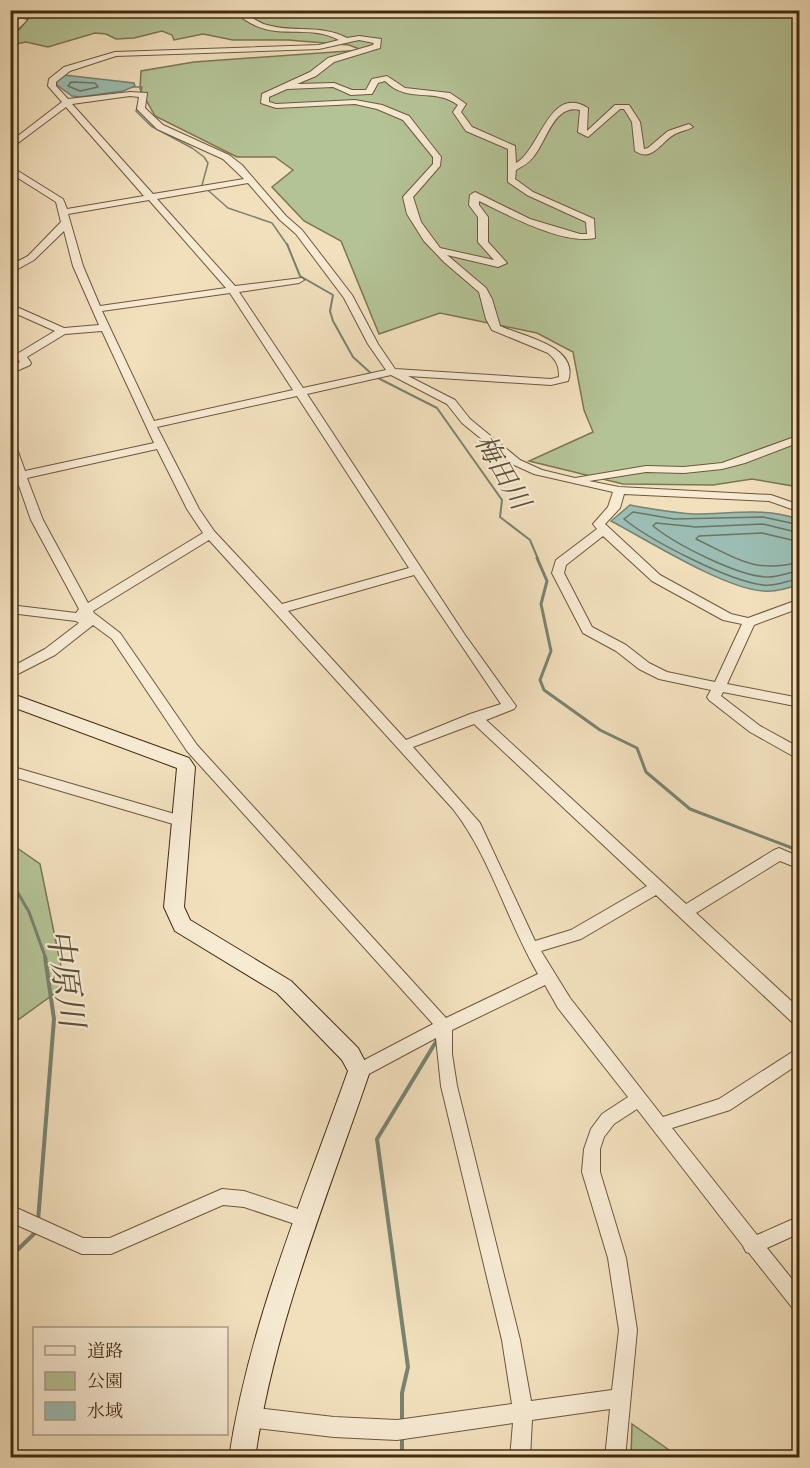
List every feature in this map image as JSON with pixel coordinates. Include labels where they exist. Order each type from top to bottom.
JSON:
[{"type":"street","points":[[236,10],[258,27],[328,33],[346,41]]},
{"type":"street","points":[[10,35],[23,20]]},
{"type":"street","points":[[152,425],[300,392],[372,376],[392,372],[551,382],[566,376],[564,364],[553,351],[496,328],[490,314],[488,296],[438,249],[408,207],[408,197],[437,164],[438,157],[406,118],[362,103],[276,106],[265,103],[265,96],[280,87],[313,74],[331,60],[379,44],[376,39],[319,46],[115,54],[67,69],[52,81],[55,92],[67,102],[233,290],[300,392],[417,570],[509,706],[403,746]]},
{"type":"street","points":[[280,87],[334,85],[351,93],[369,92],[375,81],[387,78],[404,90],[438,92],[462,104],[457,112],[470,129],[512,148],[511,180],[533,197],[591,221],[592,236],[580,237],[527,221],[476,195],[474,205],[483,217],[483,242],[502,263],[498,264],[438,249]]},
{"type":"street","points":[[10,147],[67,102],[142,94],[141,110],[155,124],[226,157],[251,180],[283,218],[299,232],[349,297],[373,344],[392,372],[450,402],[466,421],[516,462],[538,472],[569,481],[619,490],[771,498],[800,509]]},
{"type":"street","points":[[511,169],[533,154],[554,114],[567,106],[584,108],[582,132],[588,134],[618,107],[626,107],[636,118],[639,151],[644,153],[651,152],[672,132],[689,127]]},
{"type":"street","points":[[10,169],[60,201],[78,266],[97,309],[160,445],[193,509],[210,534],[475,827],[531,948],[547,977],[638,1099],[800,1304]]},
{"type":"street","points":[[10,275],[14,267],[31,258],[66,218],[152,198],[251,180]]},
{"type":"street","points":[[97,309],[299,280]]},
{"type":"street","points":[[10,307],[63,331]]},
{"type":"street","points":[[10,371],[26,363],[21,356],[63,331],[106,328]]},
{"type":"street","points":[[569,481],[646,469],[684,470],[722,466],[800,438]]},
{"type":"street","points":[[16,476],[160,445]]},
{"type":"street","points":[[10,446],[16,476],[88,624],[50,652],[10,674]]},
{"type":"street","points":[[619,490],[614,508],[599,524],[656,578],[727,617],[749,622],[800,603]]},
{"type":"street","points":[[603,530],[560,563],[558,573],[587,630],[664,676],[800,703]]},
{"type":"street","points":[[82,614],[210,534]]},
{"type":"street","points":[[280,609],[417,570]]},
{"type":"street","points":[[10,609],[82,614],[116,636],[192,748],[444,1026],[444,1054],[449,1086],[511,1340],[523,1410],[520,1458]]},
{"type":"street","points":[[749,622],[717,686],[714,697],[755,729],[800,755]]},
{"type":"street","points":[[11,699],[177,760],[186,767],[174,907],[182,925],[284,987],[350,1054],[359,1071]]},
{"type":"street","points":[[475,717],[800,1019]]},
{"type":"street","points":[[177,760],[192,748]]},
{"type":"street","points":[[10,771],[180,820]]},
{"type":"street","points":[[686,912],[779,854],[800,864]]},
{"type":"street","points":[[531,948],[576,935],[657,886]]},
{"type":"street","points":[[242,1458],[248,1417],[274,1316],[359,1071],[444,1026],[547,977]]},
{"type":"street","points":[[660,1125],[724,1105],[800,1054]]},
{"type":"street","points":[[615,1458],[628,1330],[617,1258],[591,1172],[592,1149],[597,1134],[608,1119],[638,1099]]},
{"type":"street","points":[[10,1213],[82,1246],[111,1246],[222,1197],[234,1197],[307,1220]]},
{"type":"street","points":[[752,1246],[800,1224]]},
{"type":"street","points":[[248,1417],[334,1427],[401,1430],[523,1410],[620,1398]]},
{"type":"green space","points":[[40,10],[799,11],[799,487],[752,479],[713,485],[623,484],[529,461],[593,432],[584,410],[573,352],[537,333],[440,313],[379,334],[341,241],[304,221],[272,187],[293,170],[275,157],[237,157],[155,116],[140,89],[141,71],[194,62],[362,50],[349,45],[288,40],[233,40],[203,34],[174,40],[172,35],[162,31],[134,38],[116,39],[106,34],[95,33],[48,47],[26,42],[11,45],[11,39],[28,19]]},
{"type":"green space","points":[[10,843],[40,864],[65,986],[11,1025]]},
{"type":"green space","points":[[632,1424],[679,1457],[631,1457]]},
{"type":"water","points":[[64,75],[134,83],[135,86],[123,91],[72,96],[57,85],[56,81]]},
{"type":"water","points":[[630,505],[695,514],[773,513],[798,519],[799,584],[782,590],[763,591],[728,582],[707,573],[611,521]]},
{"type":"waterway","name":"梅田川","points":[[133,87],[142,87],[140,95]]},
{"type":"waterway","name":"梅田川","points":[[139,101],[136,111],[151,126],[204,157],[208,163],[202,185],[228,208],[272,223],[288,245]]},
{"type":"waterway","name":"梅田川","points":[[288,245],[300,276],[333,295],[330,311],[333,321],[353,357],[374,376],[437,408],[502,500],[500,517],[530,540],[538,559]]},
{"type":"waterway","name":"梅田川","points":[[537,558],[547,581],[541,604],[551,651],[540,680],[544,690],[600,730],[637,748],[646,772],[690,809],[800,851]]},
{"type":"waterway","name":"中原川","points":[[10,879],[29,912],[46,959]]},
{"type":"waterway","name":"中原川","points":[[38,1221],[54,1019],[45,957]]},
{"type":"waterway","points":[[402,1421],[402,1393],[408,1367],[377,1139],[437,1040]]},
{"type":"waterway","name":"中原川","points":[[10,1257],[37,1231]]},
{"type":"waterway","points":[[402,1437],[402,1458]]}]
